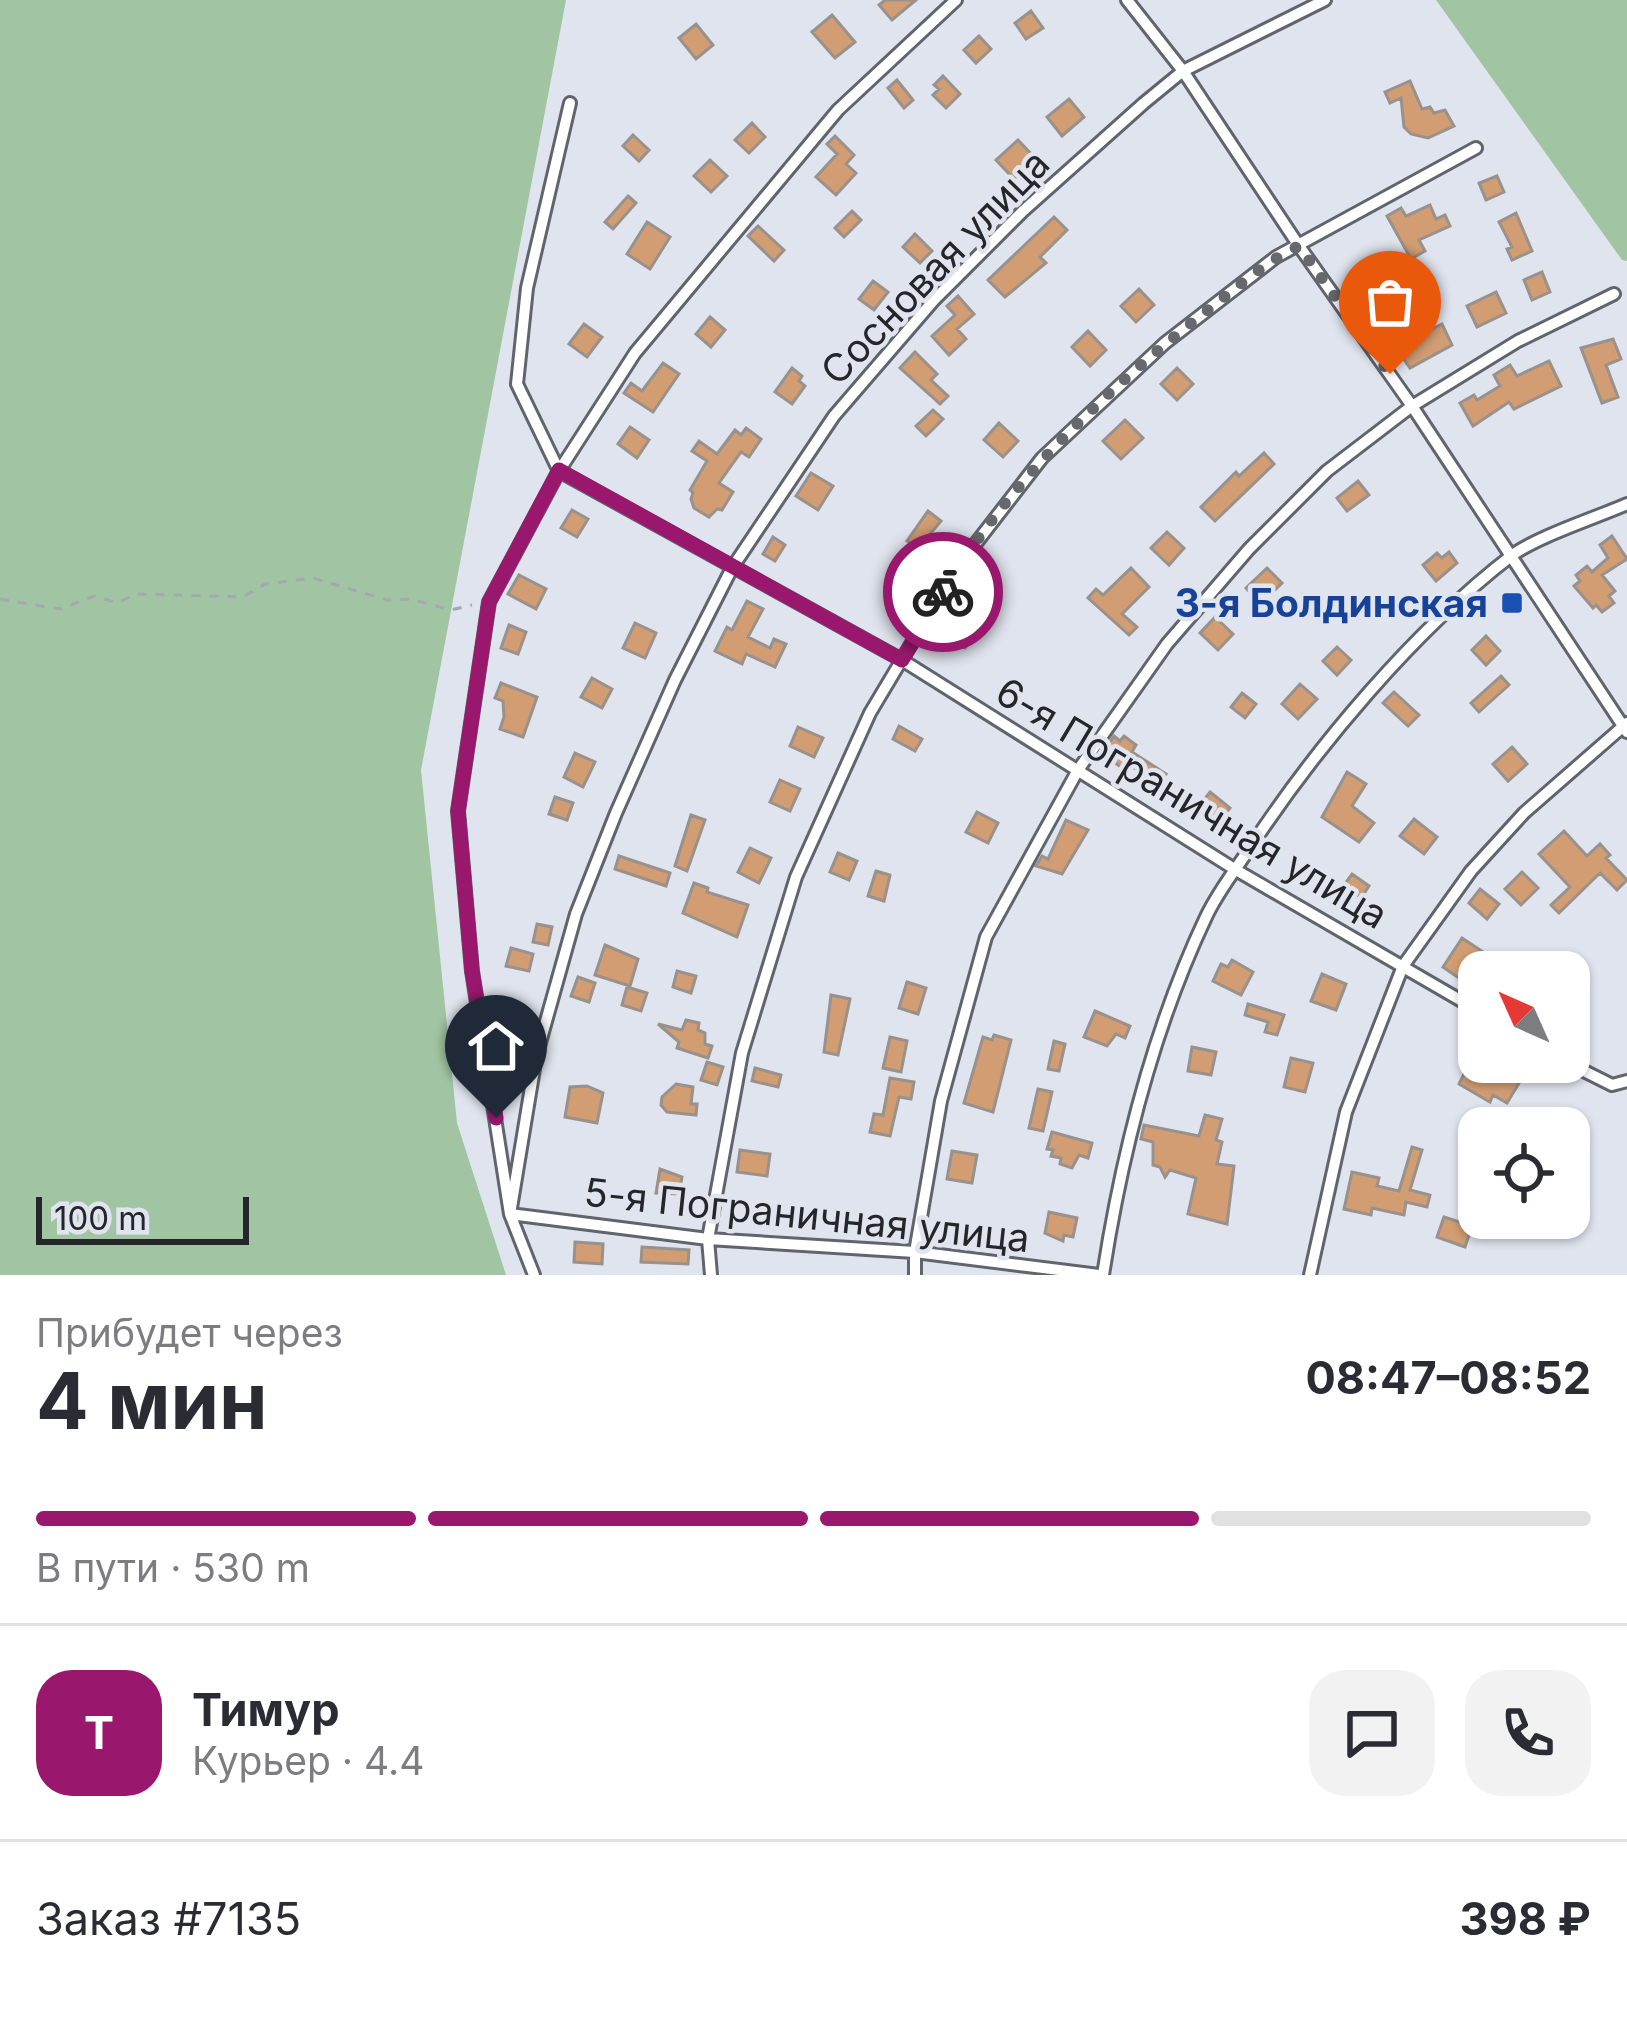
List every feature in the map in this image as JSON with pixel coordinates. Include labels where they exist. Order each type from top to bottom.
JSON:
[{"type":"street","points":[[534,1275],[510,1214],[472,971],[458,811],[489,602],[559,470],[634,353],[838,110],[956,0]]},
{"type":"street","points":[[1127,0],[1183,71],[1626,726],[1524,813],[1484,857],[1403,966],[1346,1112],[1310,1275]]},
{"type":"street","name":"Сосновая улица","points":[[510,1214],[536,1057],[576,914],[675,680],[732,568],[834,416],[934,300],[1023,211],[1183,71],[1324,0]]},
{"type":"street","points":[[559,470],[518,384],[527,288],[569,103]]},
{"type":"street","points":[[712,1275],[708,1239],[742,1053],[796,877],[870,713],[956,569],[1042,458],[1166,343],[1276,257],[1476,148]]},
{"type":"street","points":[[915,1275],[940,1101],[986,937],[1078,770],[1167,644],[1249,549],[1327,471],[1412,406],[1518,341],[1615,295]]},
{"type":"street","name":"6-я Пограничная улица","points":[[559,470],[902,660],[1235,870],[1458,999]]},
{"type":"street","points":[[1101,1275],[1142,1090],[1207,914],[1280,802],[1419,638],[1513,554],[1627,504]]},
{"type":"street","points":[[1590,1076],[1612,1085],[1627,1081]]},
{"type":"street","name":"5-я Пограничная улица","points":[[510,1214],[708,1239],[915,1252],[1101,1275]]},
{"type":"path","points":[[0,598],[60,609],[94,596],[118,603],[135,594],[243,597],[265,584],[313,578],[388,600],[411,599],[451,610],[472,605]]},
{"type":"green space","points":[[0,0],[566,0],[421,770],[457,1123],[506,1275],[0,1275]]},
{"type":"green space","points":[[1436,0],[1627,0],[1627,261],[1622,260]]},
{"type":"building","points":[[885,0],[916,0],[892,20],[879,5]]},
{"type":"building","points":[[1031,11],[1043,28],[1026,39],[1015,23]]},
{"type":"building","points":[[832,15],[855,42],[835,58],[812,32]]},
{"type":"building","points":[[696,24],[713,45],[696,59],[679,38]]},
{"type":"building","points":[[979,36],[991,49],[976,63],[964,50]]},
{"type":"building","points":[[943,76],[960,94],[946,108],[933,95],[939,89],[934,85]]},
{"type":"building","points":[[897,80],[913,100],[904,108],[888,88]]},
{"type":"building","points":[[1410,81],[1422,109],[1445,110],[1454,126],[1428,138],[1404,127],[1401,98],[1390,103],[1385,92]]},
{"type":"building","points":[[1069,99],[1084,117],[1062,136],[1047,117]]},
{"type":"building","points":[[752,123],[765,137],[749,153],[735,140]]},
{"type":"building","points":[[633,135],[649,150],[639,161],[623,146]]},
{"type":"building","points":[[835,136],[854,155],[846,164],[856,173],[836,195],[816,177],[837,154],[827,144]]},
{"type":"building","points":[[1018,140],[1036,159],[1024,177],[1020,173],[1014,179],[996,160]]},
{"type":"building","points":[[710,160],[727,176],[711,192],[694,176]]},
{"type":"building","points":[[1497,176],[1504,192],[1486,200],[1479,183]]},
{"type":"building","points":[[628,196],[636,203],[613,229],[605,222]]},
{"type":"building","points":[[1430,205],[1436,219],[1445,215],[1450,226],[1419,240],[1425,251],[1411,259],[1387,216],[1401,208],[1406,216]]},
{"type":"building","points":[[852,211],[861,220],[844,237],[835,228]]},
{"type":"building","points":[[1516,213],[1532,251],[1512,260],[1507,249],[1512,247],[1499,222]]},
{"type":"building","points":[[1054,217],[1067,230],[1040,257],[1046,263],[1005,297],[988,280]]},
{"type":"building","points":[[647,222],[670,237],[650,269],[627,254]]},
{"type":"building","points":[[758,226],[784,250],[774,261],[748,236]]},
{"type":"building","points":[[915,234],[932,251],[920,263],[903,247]]},
{"type":"building","points":[[1413,263],[1420,278],[1403,286],[1396,271]]},
{"type":"building","points":[[1542,272],[1550,292],[1532,300],[1524,280]]},
{"type":"building","points":[[873,281],[888,292],[874,310],[859,299]]},
{"type":"building","points":[[1139,289],[1154,305],[1136,322],[1121,306]]},
{"type":"building","points":[[1496,292],[1506,313],[1477,327],[1467,306]]},
{"type":"building","points":[[958,296],[974,314],[957,329],[966,339],[949,355],[932,336],[955,315],[947,306]]},
{"type":"building","points":[[710,317],[725,330],[711,347],[696,334]]},
{"type":"building","points":[[584,324],[602,337],[587,357],[569,344]]},
{"type":"building","points":[[1442,324],[1452,345],[1410,368],[1394,345]]},
{"type":"building","points":[[1088,331],[1106,350],[1090,366],[1072,347]]},
{"type":"building","points":[[1613,339],[1621,359],[1606,365],[1618,397],[1602,403],[1581,348]]},
{"type":"building","points":[[915,352],[937,374],[931,380],[948,396],[940,404],[900,368]]},
{"type":"building","points":[[1549,361],[1561,386],[1514,409],[1509,402],[1473,426],[1460,403],[1474,395],[1477,400],[1500,386],[1494,375],[1510,365],[1517,376]]},
{"type":"building","points":[[663,363],[679,374],[653,412],[624,393],[631,383],[642,391]]},
{"type":"building","points":[[792,368],[805,386],[792,404],[775,392]]},
{"type":"building","points":[[1177,368],[1193,384],[1177,400],[1161,384]]},
{"type":"building","points":[[933,410],[943,419],[926,436],[916,426]]},
{"type":"building","points":[[1125,420],[1143,438],[1121,459],[1103,441]]},
{"type":"building","points":[[999,423],[1018,441],[1003,457],[984,440]]},
{"type":"building","points":[[630,427],[649,440],[637,458],[618,444]]},
{"type":"building","points":[[746,428],[761,439],[749,457],[741,452],[719,483],[733,492],[722,510],[709,517],[694,508],[691,499],[690,490],[707,461],[692,451],[699,441],[717,454],[735,430],[741,435]]},
{"type":"building","points":[[1264,453],[1274,464],[1215,521],[1201,507],[1236,472],[1239,476]]},
{"type":"building","points":[[811,473],[833,486],[818,510],[796,496]]},
{"type":"building","points":[[1358,481],[1369,495],[1347,511],[1337,498]]},
{"type":"building","points":[[572,510],[588,519],[577,537],[561,528]]},
{"type":"building","points":[[928,511],[941,521],[925,540],[932,546],[925,555],[907,541]]},
{"type":"building","points":[[1167,532],[1184,548],[1169,565],[1151,548]]},
{"type":"building","points":[[1612,536],[1627,559],[1602,575],[1615,591],[1609,596],[1614,603],[1602,612],[1574,586],[1580,581],[1576,575],[1587,566],[1592,572],[1608,558],[1600,545]]},
{"type":"building","points":[[773,537],[785,545],[775,561],[763,554]]},
{"type":"building","points":[[1449,552],[1457,563],[1436,581],[1423,565],[1437,553],[1442,558]]},
{"type":"building","points":[[1131,568],[1149,587],[1122,614],[1137,627],[1129,635],[1088,598],[1096,589],[1103,595]]},
{"type":"building","points":[[1267,568],[1282,583],[1261,604],[1246,588]]},
{"type":"building","points":[[519,575],[546,589],[536,609],[508,594]]},
{"type":"building","points":[[747,601],[763,609],[748,637],[770,648],[774,639],[786,644],[775,667],[746,654],[742,664],[715,651]]},
{"type":"building","points":[[961,613],[981,627],[965,648],[945,634]]},
{"type":"building","points":[[1215,617],[1233,634],[1218,650],[1200,633]]},
{"type":"building","points":[[635,623],[656,633],[645,658],[623,648]]},
{"type":"building","points":[[509,625],[526,632],[518,654],[501,648]]},
{"type":"building","points":[[1486,636],[1500,651],[1486,665],[1472,650]]},
{"type":"building","points":[[1337,647],[1351,660],[1337,675],[1323,661]]},
{"type":"building","points":[[1501,676],[1509,685],[1479,712],[1471,703]]},
{"type":"building","points":[[592,678],[612,689],[602,708],[581,697]]},
{"type":"building","points":[[501,683],[537,697],[523,737],[500,729],[503,701],[495,698]]},
{"type":"building","points":[[1300,684],[1317,699],[1298,719],[1282,704]]},
{"type":"building","points":[[1394,692],[1419,715],[1408,726],[1383,703]]},
{"type":"building","points":[[1242,693],[1256,704],[1245,718],[1231,707]]},
{"type":"building","points":[[899,726],[922,739],[915,751],[893,739]]},
{"type":"building","points":[[798,727],[823,738],[814,757],[790,746]]},
{"type":"building","points":[[1114,736],[1120,741],[1124,736],[1136,745],[1132,752],[1166,774],[1152,797],[1142,791],[1150,778],[1126,763],[1122,768],[1102,753]]},
{"type":"building","points":[[1512,747],[1527,764],[1508,781],[1493,764]]},
{"type":"building","points":[[575,753],[595,762],[583,787],[564,777]]},
{"type":"building","points":[[1347,772],[1366,784],[1352,806],[1374,823],[1359,842],[1322,817]]},
{"type":"building","points":[[780,780],[800,789],[790,811],[770,802]]},
{"type":"building","points":[[1210,792],[1230,808],[1217,824],[1197,808]]},
{"type":"building","points":[[555,797],[573,803],[567,820],[549,814]]},
{"type":"building","points":[[977,812],[998,823],[988,843],[966,832]]},
{"type":"building","points":[[691,815],[705,820],[687,871],[675,866]]},
{"type":"building","points":[[1414,819],[1437,837],[1424,854],[1400,836]]},
{"type":"building","points":[[1066,820],[1088,830],[1062,874],[1036,866],[1042,856],[1048,859]]},
{"type":"building","points":[[1564,831],[1587,856],[1600,844],[1610,855],[1606,858],[1627,880],[1617,890],[1600,873],[1559,913],[1551,905],[1570,887],[1539,854]]},
{"type":"building","points":[[750,848],[771,858],[759,883],[738,872]]},
{"type":"building","points":[[838,853],[857,861],[849,880],[830,872]]},
{"type":"building","points":[[619,856],[670,873],[666,886],[615,869]]},
{"type":"building","points":[[876,871],[890,875],[884,901],[868,896]]},
{"type":"building","points":[[1522,872],[1538,888],[1521,905],[1505,889]]},
{"type":"building","points":[[1352,874],[1369,886],[1348,905],[1336,896]]},
{"type":"building","points":[[694,883],[748,905],[737,937],[683,913]]},
{"type":"building","points":[[1480,889],[1499,904],[1487,919],[1469,903]]},
{"type":"building","points":[[537,924],[552,927],[548,945],[533,942]]},
{"type":"building","points":[[1462,938],[1482,951],[1458,951],[1458,977],[1443,967]]},
{"type":"building","points":[[605,945],[638,959],[630,986],[595,975]]},
{"type":"building","points":[[511,948],[533,954],[529,971],[506,966]]},
{"type":"building","points":[[1232,960],[1253,972],[1241,995],[1213,981],[1221,964],[1228,967]]},
{"type":"building","points":[[677,971],[696,976],[691,993],[673,987]]},
{"type":"building","points":[[1322,974],[1346,984],[1336,1010],[1311,1001]]},
{"type":"building","points":[[578,977],[595,983],[589,1002],[571,996]]},
{"type":"building","points":[[907,982],[926,988],[918,1014],[899,1008]]},
{"type":"building","points":[[627,987],[647,993],[641,1011],[622,1005]]},
{"type":"building","points":[[831,995],[850,999],[838,1055],[824,1052]]},
{"type":"building","points":[[1248,1004],[1284,1015],[1277,1035],[1265,1032],[1268,1022],[1245,1015]]},
{"type":"building","points":[[1095,1011],[1130,1026],[1125,1038],[1116,1034],[1107,1046],[1084,1037]]},
{"type":"building","points":[[686,1020],[699,1023],[698,1030],[705,1033],[705,1044],[712,1046],[708,1058],[677,1048],[679,1042],[658,1024],[682,1030]]},
{"type":"building","points":[[515,1022],[529,1026],[523,1045],[510,1041]]},
{"type":"building","points":[[994,1035],[1011,1040],[993,1112],[964,1103],[983,1037],[992,1040]]},
{"type":"building","points":[[890,1037],[907,1041],[901,1072],[883,1068]]},
{"type":"building","points":[[1054,1041],[1065,1044],[1059,1071],[1048,1069]]},
{"type":"building","points":[[1192,1047],[1216,1052],[1211,1075],[1188,1071]]},
{"type":"building","points":[[1291,1058],[1313,1063],[1305,1092],[1284,1087]]},
{"type":"building","points":[[707,1062],[723,1067],[717,1085],[701,1080]]},
{"type":"building","points":[[755,1068],[781,1075],[778,1087],[752,1081]]},
{"type":"building","points":[[890,1078],[914,1082],[911,1099],[899,1097],[890,1136],[870,1132],[874,1114],[883,1115]]},
{"type":"building","points":[[1519,1083],[1507,1103],[1493,1095],[1490,1102],[1459,1084]]},
{"type":"building","points":[[676,1084],[693,1087],[691,1104],[697,1104],[696,1115],[667,1112],[661,1105],[662,1097]]},
{"type":"building","points":[[587,1086],[603,1093],[597,1123],[565,1117],[570,1087]]},
{"type":"building","points":[[1038,1089],[1052,1092],[1043,1131],[1029,1128]]},
{"type":"building","points":[[1205,1115],[1222,1119],[1216,1140],[1222,1142],[1217,1164],[1234,1166],[1227,1224],[1188,1214],[1196,1178],[1170,1170],[1165,1177],[1153,1165],[1153,1142],[1141,1139],[1144,1125],[1199,1136]]},
{"type":"building","points":[[1052,1132],[1092,1143],[1088,1158],[1079,1155],[1072,1168],[1060,1164],[1061,1158],[1051,1156],[1053,1150],[1047,1149]]},
{"type":"building","points":[[1412,1147],[1422,1150],[1410,1190],[1430,1195],[1427,1207],[1406,1202],[1404,1215],[1372,1208],[1371,1215],[1344,1209],[1352,1172],[1379,1178],[1377,1186],[1399,1191]]},
{"type":"building","points":[[740,1150],[770,1154],[767,1176],[737,1172]]},
{"type":"building","points":[[952,1151],[977,1155],[972,1183],[947,1179]]},
{"type":"building","points":[[660,1169],[682,1177],[679,1194],[656,1193]]},
{"type":"building","points":[[1049,1212],[1077,1218],[1073,1237],[1064,1235],[1063,1241],[1045,1233]]},
{"type":"building","points":[[1444,1217],[1458,1222],[1458,1239],[1468,1239],[1465,1247],[1437,1237]]},
{"type":"building","points":[[575,1242],[603,1244],[602,1264],[574,1262]]},
{"type":"building","points":[[642,1247],[689,1250],[688,1264],[641,1262]]},
{"type":"way so far","points":[[943,592],[1042,458],[1166,343],[1276,257],[1299,246],[1390,374]]},
{"type":"place","name":"3-я Болдинская","points":[[1512,603]]},
{"type":"route","points":[[496,1118],[472,971],[458,811],[489,602],[559,470],[902,660],[943,592]]}]
